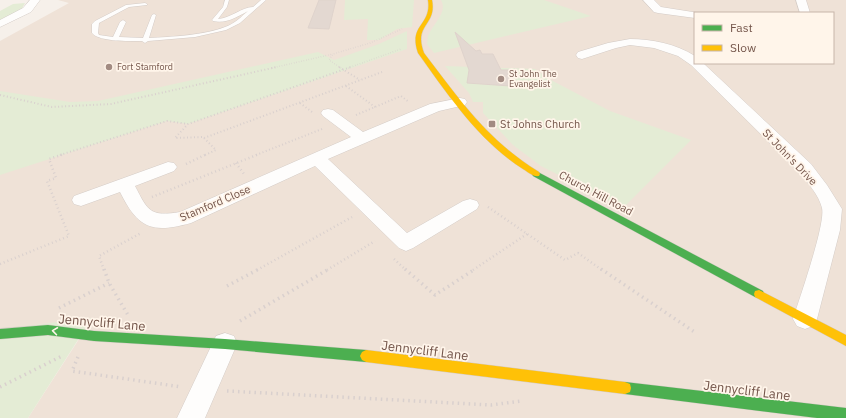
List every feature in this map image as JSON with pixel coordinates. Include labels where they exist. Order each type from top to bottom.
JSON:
[{"type":"street","points":[[0,24],[27,10],[35,0]]},
{"type":"street","points":[[417,44],[418,34],[432,13],[433,5],[430,0]]},
{"type":"street","points":[[648,0],[658,10],[694,16]]},
{"type":"street","points":[[801,0],[805,12]]},
{"type":"street","name":"St John's Drive","points":[[582,55],[631,42],[651,44],[671,49],[694,60]]},
{"type":"street","name":"Church Hill Road","points":[[417,44],[421,53],[484,133],[504,154],[531,171],[846,340]]},
{"type":"street","name":"St John's Drive","points":[[698,64],[805,168],[821,189],[832,209],[830,230],[805,319]]},
{"type":"street","name":"Stamford Close","points":[[124,184],[140,213],[150,219],[164,221],[184,218],[362,138],[435,108],[460,102]]},
{"type":"street","points":[[334,117],[362,138]]},
{"type":"street","points":[[318,158],[368,208],[406,243],[470,205]]},
{"type":"street","points":[[81,200],[168,167]]},
{"type":"street","name":"Jennycliff Lane","points":[[0,334],[48,330],[142,340],[231,333],[379,357],[846,415]]},
{"type":"street","points":[[191,418],[231,333]]},
{"type":"lane","points":[[227,0],[225,7],[215,20],[221,21],[227,19],[259,4]]},
{"type":"lane","points":[[145,4],[128,6],[97,22],[95,33],[97,36],[115,39],[145,41],[188,36],[228,28],[242,20],[264,0]]},
{"type":"lane","points":[[145,41],[154,15]]},
{"type":"lane","points":[[115,39],[123,22]]},
{"type":"path","points":[[0,95],[52,107],[111,104],[333,54],[370,43],[406,28]]},
{"type":"path","points":[[0,264],[69,236],[48,181],[56,178],[49,159],[167,121],[188,124],[417,44]]},
{"type":"path","points":[[333,54],[329,60],[360,80]]},
{"type":"path","points":[[188,124],[175,138],[204,138],[382,72]]},
{"type":"path","points":[[346,85],[375,107]]},
{"type":"path","points":[[135,204],[334,117],[375,107],[401,96]]},
{"type":"path","points":[[168,167],[182,166],[216,150],[204,138]]},
{"type":"path","points":[[470,205],[477,199],[565,260],[578,253],[696,333]]},
{"type":"path","points":[[227,286],[368,208]]},
{"type":"path","points":[[142,340],[109,283],[100,256],[164,221]]},
{"type":"path","points":[[391,256],[435,295],[527,234]]},
{"type":"path","points":[[231,333],[375,241],[380,246]]},
{"type":"path","points":[[94,336],[81,349],[72,371],[204,390],[491,405],[529,400]]},
{"type":"path","points":[[0,388],[63,356],[81,349]]},
{"type":"shaded area","points":[[58,0],[846,0],[846,418],[28,418],[92,319],[0,329],[0,41],[69,3]]},
{"type":"green space","points":[[345,0],[414,0],[412,27],[397,29],[379,40],[367,40],[368,19],[344,20]]},
{"type":"green space","points":[[441,0],[544,0],[591,16],[434,53],[427,44],[428,35],[443,9]]},
{"type":"green space","points":[[25,3],[20,12],[0,22],[0,11],[13,4]]},
{"type":"green space","points":[[407,31],[407,49],[188,124],[167,121],[0,175],[0,91],[70,102],[98,101],[318,52],[334,60],[379,44]]},
{"type":"green space","points":[[445,66],[535,69],[549,79],[610,111],[691,140],[623,208],[541,166],[513,145],[483,113],[483,102],[473,102],[469,93]]},
{"type":"green space","points":[[92,318],[28,418],[0,418],[0,329]]},
{"type":"building","points":[[319,0],[336,0],[329,29],[308,28]]},
{"type":"building","points":[[455,32],[476,51],[480,50],[482,54],[493,54],[501,70],[510,70],[510,86],[467,83],[469,70]]},
{"type":"traffic: fast","points":[[536,174],[759,294]]},
{"type":"traffic: fast","points":[[0,334],[48,330],[94,336],[225,344],[366,356]]},
{"type":"traffic: fast","points":[[625,388],[846,415]]},
{"type":"traffic: slow","points":[[430,0],[430,14],[418,36],[418,44],[421,53],[472,120],[502,150],[518,163],[536,174]]},
{"type":"traffic: slow","points":[[759,294],[846,341]]},
{"type":"traffic: slow","points":[[366,356],[625,388]]},
{"type":"place","name":"Fort Stamford","points":[[109,67]]},
{"type":"place","name":"St John The Evangelist","points":[[501,79]]},
{"type":"place","name":"St Johns Church","points":[[492,124]]}]
